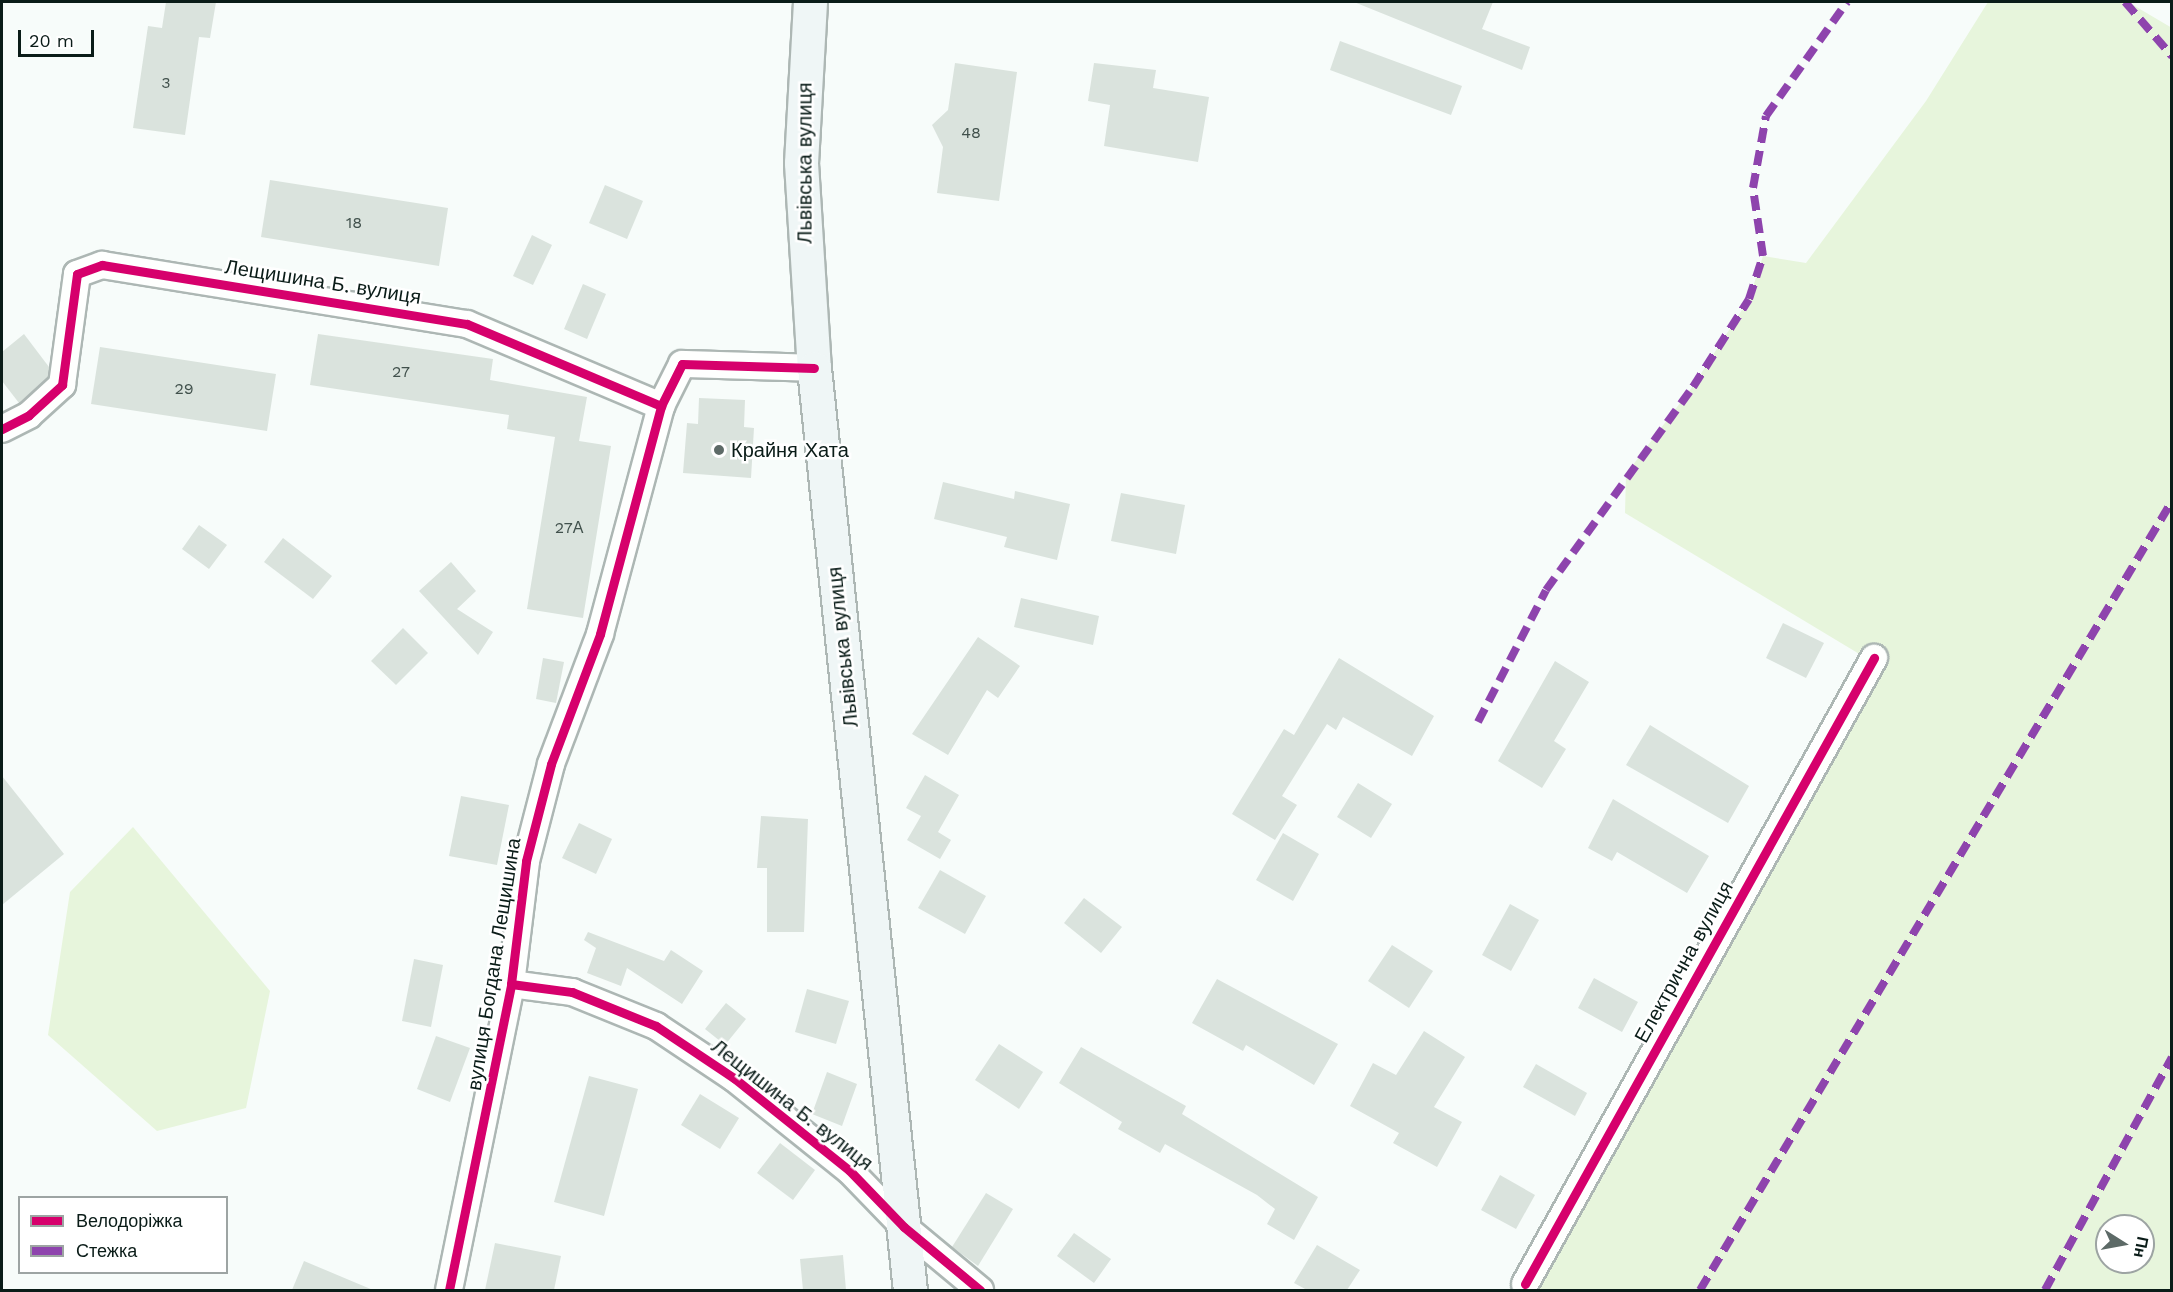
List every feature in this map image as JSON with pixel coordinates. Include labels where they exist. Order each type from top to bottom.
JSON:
[{"type":"main road","name":"Львівська вулиця","points":[[810,2],[801,164],[814,368],[910,1290]]},
{"type":"street","name":"Лещишина Б. вулиця","points":[[2,429],[29,415],[62,385],[77,274],[102,265],[467,324],[661,406]]},
{"type":"street","name":"вулиця Богдана Лещишина","points":[[449,1290],[511,984],[526,861],[550,764],[600,634],[661,406],[682,364],[814,368]]},
{"type":"street","name":"Електрична вулиця","points":[[1525,1284],[1874,658]]},
{"type":"street","name":"Лещишина Б. вулиця","points":[[511,984],[572,992],[656,1026],[734,1078],[849,1170],[904,1227],[980,1290]]},
{"type":"green space","points":[[1988,2],[2128,2],[2172,28],[2171,1290],[1538,1290],[1525,1284],[1861,655],[1625,513],[1626,474],[1693,386],[1749,299],[1763,256],[1806,263],[1926,101]]},
{"type":"green space","points":[[133,827],[270,991],[246,1108],[157,1131],[48,1035],[70,892]]},
{"type":"building","points":[[166,2],[216,2],[210,38],[199,37],[185,135],[133,128],[148,26],[162,28]]},
{"type":"building","points":[[1354,2],[1493,2],[1482,29],[1530,47],[1522,70]]},
{"type":"building","points":[[1340,41],[1462,86],[1451,115],[1330,70]]},
{"type":"building","points":[[955,63],[1017,72],[999,201],[937,193],[943,147],[932,125],[948,110]]},
{"type":"building","points":[[1094,63],[1156,70],[1153,88],[1209,97],[1198,162],[1104,146],[1110,105],[1088,101]]},
{"type":"building","points":[[270,180],[448,208],[439,266],[261,237]]},
{"type":"building","points":[[605,185],[643,201],[627,239],[589,223]]},
{"type":"building","points":[[532,235],[552,245],[533,285],[513,276]]},
{"type":"building","points":[[583,284],[606,294],[587,339],[564,329]]},
{"type":"building","points":[[24,334],[49,367],[48,378],[19,403],[2,381],[2,352]]},
{"type":"building","points":[[318,334],[493,359],[490,380],[587,397],[579,441],[611,446],[583,618],[527,609],[555,437],[507,429],[509,415],[310,385]]},
{"type":"building","points":[[100,347],[276,374],[267,431],[91,404]]},
{"type":"building","name":"Крайня Хата","points":[[699,398],[745,400],[744,427],[754,428],[751,478],[683,473],[687,423],[698,424]]},
{"type":"building","points":[[943,482],[1014,499],[1015,491],[1070,504],[1057,560],[1004,547],[1007,537],[934,519]]},
{"type":"building","points":[[1121,493],[1185,505],[1176,554],[1111,541]]},
{"type":"building","points":[[199,525],[227,545],[209,569],[182,549]]},
{"type":"building","points":[[283,538],[332,576],[313,599],[264,562]]},
{"type":"building","points":[[451,562],[476,591],[457,609],[493,632],[478,655],[419,591]]},
{"type":"building","points":[[1021,598],[1099,616],[1093,645],[1014,627]]},
{"type":"building","points":[[1783,623],[1824,643],[1806,678],[1766,658]]},
{"type":"building","points":[[403,628],[428,653],[396,685],[371,661]]},
{"type":"building","points":[[978,637],[1020,666],[998,698],[987,690],[948,755],[912,734]]},
{"type":"building","points":[[543,658],[564,662],[556,703],[536,699]]},
{"type":"building","points":[[1339,658],[1434,716],[1412,756],[1343,717],[1336,730],[1327,724],[1282,796],[1297,805],[1275,840],[1232,814],[1284,729],[1294,735]]},
{"type":"building","points":[[1555,661],[1589,682],[1554,741],[1566,749],[1542,788],[1498,761]]},
{"type":"building","points":[[1650,725],[1749,786],[1728,823],[1626,765]]},
{"type":"building","points":[[925,775],[959,795],[938,832],[951,840],[940,859],[907,840],[921,816],[906,808]]},
{"type":"building","points":[[2,776],[64,854],[2,905]]},
{"type":"building","points":[[1358,783],[1392,804],[1371,838],[1337,817]]},
{"type":"building","points":[[461,796],[509,805],[497,865],[449,856]]},
{"type":"building","points":[[1613,799],[1709,856],[1687,893],[1617,852],[1612,861],[1588,848]]},
{"type":"building","points":[[761,816],[808,819],[804,932],[767,932],[767,868],[757,868]]},
{"type":"building","points":[[579,823],[612,839],[596,874],[562,858]]},
{"type":"building","points":[[1283,833],[1319,854],[1293,901],[1256,880]]},
{"type":"building","points":[[940,870],[986,896],[965,934],[918,908]]},
{"type":"building","points":[[1084,898],[1122,927],[1101,953],[1064,923]]},
{"type":"building","points":[[1510,904],[1539,920],[1511,971],[1482,955]]},
{"type":"building","points":[[588,932],[664,961],[671,950],[703,971],[682,1004],[627,968],[621,986],[587,973],[596,948],[584,940]]},
{"type":"building","points":[[1392,945],[1433,971],[1409,1008],[1368,981]]},
{"type":"building","points":[[414,959],[443,965],[431,1027],[402,1021]]},
{"type":"building","points":[[1594,978],[1638,1002],[1622,1032],[1578,1008]]},
{"type":"building","points":[[1217,979],[1338,1044],[1314,1085],[1246,1045],[1243,1051],[1192,1023]]},
{"type":"building","points":[[807,989],[849,1001],[836,1044],[795,1032]]},
{"type":"building","points":[[726,1003],[746,1019],[725,1045],[705,1029]]},
{"type":"building","points":[[1424,1031],[1465,1057],[1434,1107],[1462,1122],[1437,1167],[1393,1143],[1399,1133],[1350,1106],[1373,1063],[1396,1075]]},
{"type":"building","points":[[436,1036],[470,1048],[450,1102],[417,1089]]},
{"type":"building","points":[[999,1044],[1043,1072],[1019,1109],[975,1080]]},
{"type":"building","points":[[1081,1047],[1186,1106],[1182,1114],[1318,1197],[1294,1240],[1267,1224],[1275,1209],[1257,1195],[1165,1144],[1160,1153],[1118,1129],[1122,1122],[1059,1083]]},
{"type":"building","points":[[1536,1064],[1587,1093],[1575,1116],[1523,1087]]},
{"type":"building","points":[[827,1072],[857,1084],[842,1126],[812,1114]]},
{"type":"building","points":[[589,1076],[638,1089],[604,1216],[554,1202]]},
{"type":"building","points":[[700,1094],[739,1118],[720,1149],[681,1125]]},
{"type":"building","points":[[780,1143],[815,1170],[793,1200],[757,1173]]},
{"type":"building","points":[[1500,1175],[1535,1195],[1516,1229],[1481,1210]]},
{"type":"building","points":[[986,1193],[1013,1209],[978,1266],[952,1247]]},
{"type":"building","points":[[1074,1233],[1111,1259],[1094,1283],[1057,1256]]},
{"type":"building","points":[[495,1243],[561,1256],[554,1290],[485,1290]]},
{"type":"building","points":[[1317,1245],[1360,1270],[1347,1290],[1307,1290],[1294,1283]]},
{"type":"building","points":[[843,1255],[846,1290],[803,1290],[800,1259]]},
{"type":"building","points":[[304,1261],[373,1290],[292,1290]]},
{"type":"marked path","points":[[1478,722],[1546,590],[1693,387],[1749,299],[1763,256],[1753,188],[1766,116],[1847,2]]},
{"type":"marked path","points":[[2125,2],[2172,56]]},
{"type":"marked path","points":[[1700,1290],[2172,501]]},
{"type":"marked path","points":[[2045,1290],[2172,1057]]},
{"type":"cycle path","points":[[2,429],[29,415],[62,385],[77,274],[102,265],[467,324],[661,406]]},
{"type":"cycle path","points":[[449,1290],[511,984],[526,861],[551,764],[600,634],[661,406],[682,364],[814,368]]},
{"type":"cycle path","points":[[1525,1284],[1874,658]]},
{"type":"cycle path","points":[[511,984],[572,992],[656,1026],[734,1078],[849,1170],[904,1227],[980,1290]]},
{"type":"place","name":"Крайня Хата","points":[[719,450]]}]
